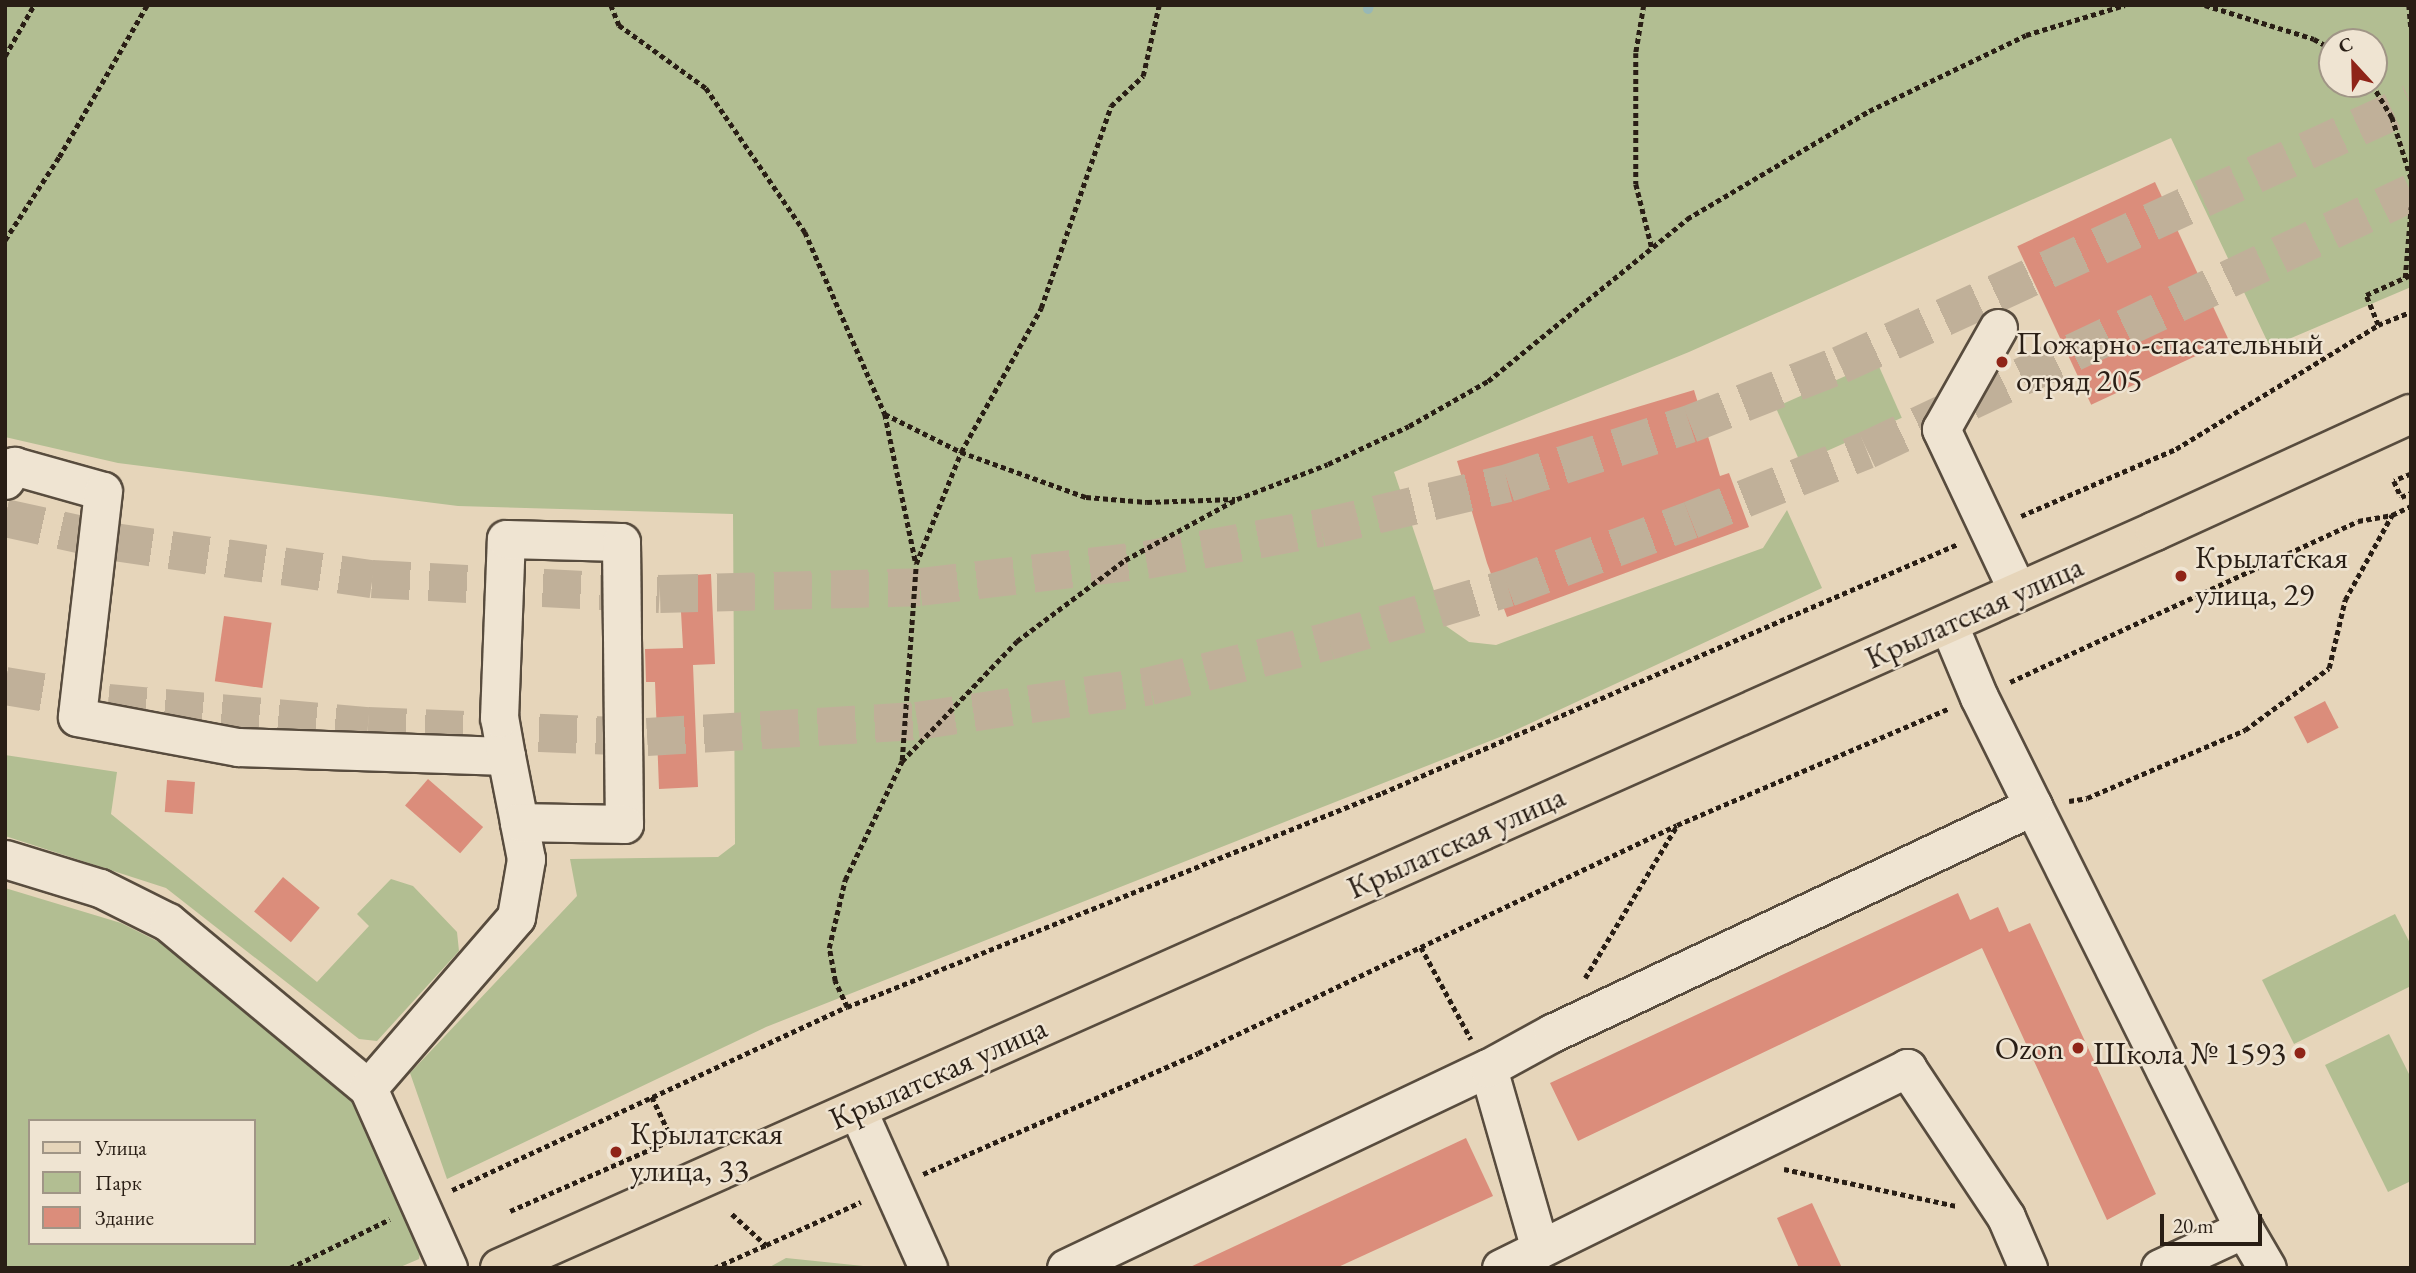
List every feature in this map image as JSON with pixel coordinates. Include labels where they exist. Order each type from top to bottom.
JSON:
[{"type":"main road","name":"Крылатская улица","points":[[500,1268],[2018,592],[2411,414]]},
{"type":"lane","points":[[1998,328],[1941,429],[2018,592]]},
{"type":"lane","points":[[5,480],[14,466],[103,491],[77,717],[238,747],[506,756]]},
{"type":"lane","points":[[368,1088],[516,917],[526,859],[499,718],[506,539],[621,542],[624,824],[519,822]]},
{"type":"lane","points":[[1948,623],[1979,696],[2033,806],[2244,1229],[2267,1268]]},
{"type":"lane","points":[[1066,1268],[1488,1069],[1564,1027],[2033,806]]},
{"type":"lane","points":[[5,859],[100,888],[168,922],[368,1088],[449,1268]]},
{"type":"lane","points":[[1501,1268],[1907,1068],[2006,1217],[2028,1268]]},
{"type":"lane","points":[[1488,1069],[1539,1249]]},
{"type":"lane","points":[[857,1109],[928,1268]]},
{"type":"lane","points":[[2160,1268],[2244,1229]]},
{"type":"path","points":[[5,56],[34,5]]},
{"type":"path","points":[[5,240],[60,157],[146,5]]},
{"type":"path","points":[[611,5],[619,25],[706,88],[805,232],[885,414],[916,564],[902,761]]},
{"type":"path","points":[[916,564],[961,452],[1041,308],[1111,106],[1143,76],[1159,5]]},
{"type":"path","points":[[1643,5],[1636,53],[1636,184],[1651,248]]},
{"type":"path","points":[[847,1007],[835,981],[830,948],[845,880],[902,761],[1017,641],[1125,559],[1237,499],[1328,464],[1409,426],[1488,381],[1687,219],[1869,111],[2026,35],[2125,5]]},
{"type":"path","points":[[2205,5],[2318,41]]},
{"type":"path","points":[[2409,5],[2411,30]]},
{"type":"path","points":[[2380,98],[2392,117],[2411,178]]},
{"type":"path","points":[[2378,325],[2366,295],[2408,276],[2411,207]]},
{"type":"path","points":[[290,1268],[651,1096],[847,1007],[1382,793],[2176,449],[2378,325],[2411,312]]},
{"type":"path","points":[[885,414],[961,452],[1086,497],[1147,502],[1237,499]]},
{"type":"path","points":[[2411,474],[2394,481],[2402,497],[2411,493]]},
{"type":"path","points":[[714,1268],[1198,1053],[1677,825],[1979,696],[2358,521],[2392,515],[2411,506]]},
{"type":"path","points":[[2033,806],[2087,798],[2245,730],[2329,668],[2345,600],[2392,515]]},
{"type":"path","points":[[1580,987],[1677,825]]},
{"type":"path","points":[[1421,947],[1488,1069]]},
{"type":"path","points":[[510,1211],[672,1140],[651,1096]]},
{"type":"path","points":[[1778,1167],[2006,1217]]},
{"type":"path","points":[[732,1214],[766,1245]]},
{"type":"green space","points":[[5,5],[2411,5],[2411,287],[2270,347],[2171,138],[1689,352],[1394,472],[1446,626],[1469,642],[1496,645],[1763,548],[1787,510],[1822,588],[1505,735],[766,1027],[447,1179],[410,1073],[577,896],[570,859],[718,857],[735,844],[733,514],[458,506],[118,463],[5,437]]},
{"type":"green space","points":[[1877,362],[1902,418],[1800,463],[1776,407]]},
{"type":"green space","points":[[5,755],[117,772],[111,814],[317,982],[369,926],[357,914],[391,879],[413,886],[457,932],[459,951],[377,1041],[359,1039],[166,888],[5,836]]},
{"type":"green space","points":[[5,888],[121,923],[163,944],[331,1078],[352,1100],[422,1239],[419,1259],[398,1268],[5,1268]]},
{"type":"green space","points":[[2395,914],[2411,945],[2411,986],[2294,1044],[2262,980]]},
{"type":"green space","points":[[2389,1034],[2411,1078],[2411,1181],[2388,1192],[2325,1065]]},
{"type":"green space","points":[[786,1258],[873,1267],[873,1268],[768,1268]]},
{"type":"building","points":[[2155,182],[2229,341],[2091,405],[2017,246]]},
{"type":"building","points":[[1694,390],[1720,476],[1729,473],[1749,527],[1507,617],[1487,563],[1457,461]]},
{"type":"building","points":[[711,574],[715,664],[693,665],[698,787],[659,789],[655,682],[646,682],[645,649],[683,648],[679,576]]},
{"type":"building","points":[[224,616],[272,623],[262,688],[215,681]]},
{"type":"building","points":[[2325,701],[2339,728],[2307,744],[2294,717]]},
{"type":"building","points":[[428,779],[483,827],[460,853],[405,805]]},
{"type":"building","points":[[167,780],[195,782],[193,814],[165,812]]},
{"type":"building","points":[[283,877],[320,908],[291,942],[254,911]]},
{"type":"building","points":[[1958,893],[1970,920],[1998,907],[2009,932],[2030,923],[2156,1194],[2107,1220],[1982,948],[1578,1141],[1550,1083]]},
{"type":"building","points":[[1466,1138],[1493,1196],[1336,1268],[1188,1268]]},
{"type":"building","points":[[1812,1203],[1842,1268],[1799,1268],[1777,1218]]},
{"type":"waterway","points":[[1368,9],[1369,5]]},
{"type":"tunnel","points":[[5,518],[114,542],[372,579],[660,594],[920,587],[1146,560],[1321,528],[1508,483],[1690,424],[1840,365],[2411,103]]},
{"type":"tunnel","points":[[5,686],[108,703],[368,726],[647,737],[917,721],[1150,686],[1329,641],[1508,588],[1691,520],[1867,450],[2411,193]]},
{"type":"place","name":"Пожарно-спасательный отряд 205","points":[[2002,362]]},
{"type":"place","name":"Крылатская улица, 29","points":[[2181,576]]},
{"type":"place","name":"Ozon","points":[[2078,1048]]},
{"type":"place","name":"Школа № 1593","points":[[2300,1053]]},
{"type":"place","name":"Крылатская улица, 33","points":[[616,1152]]}]
